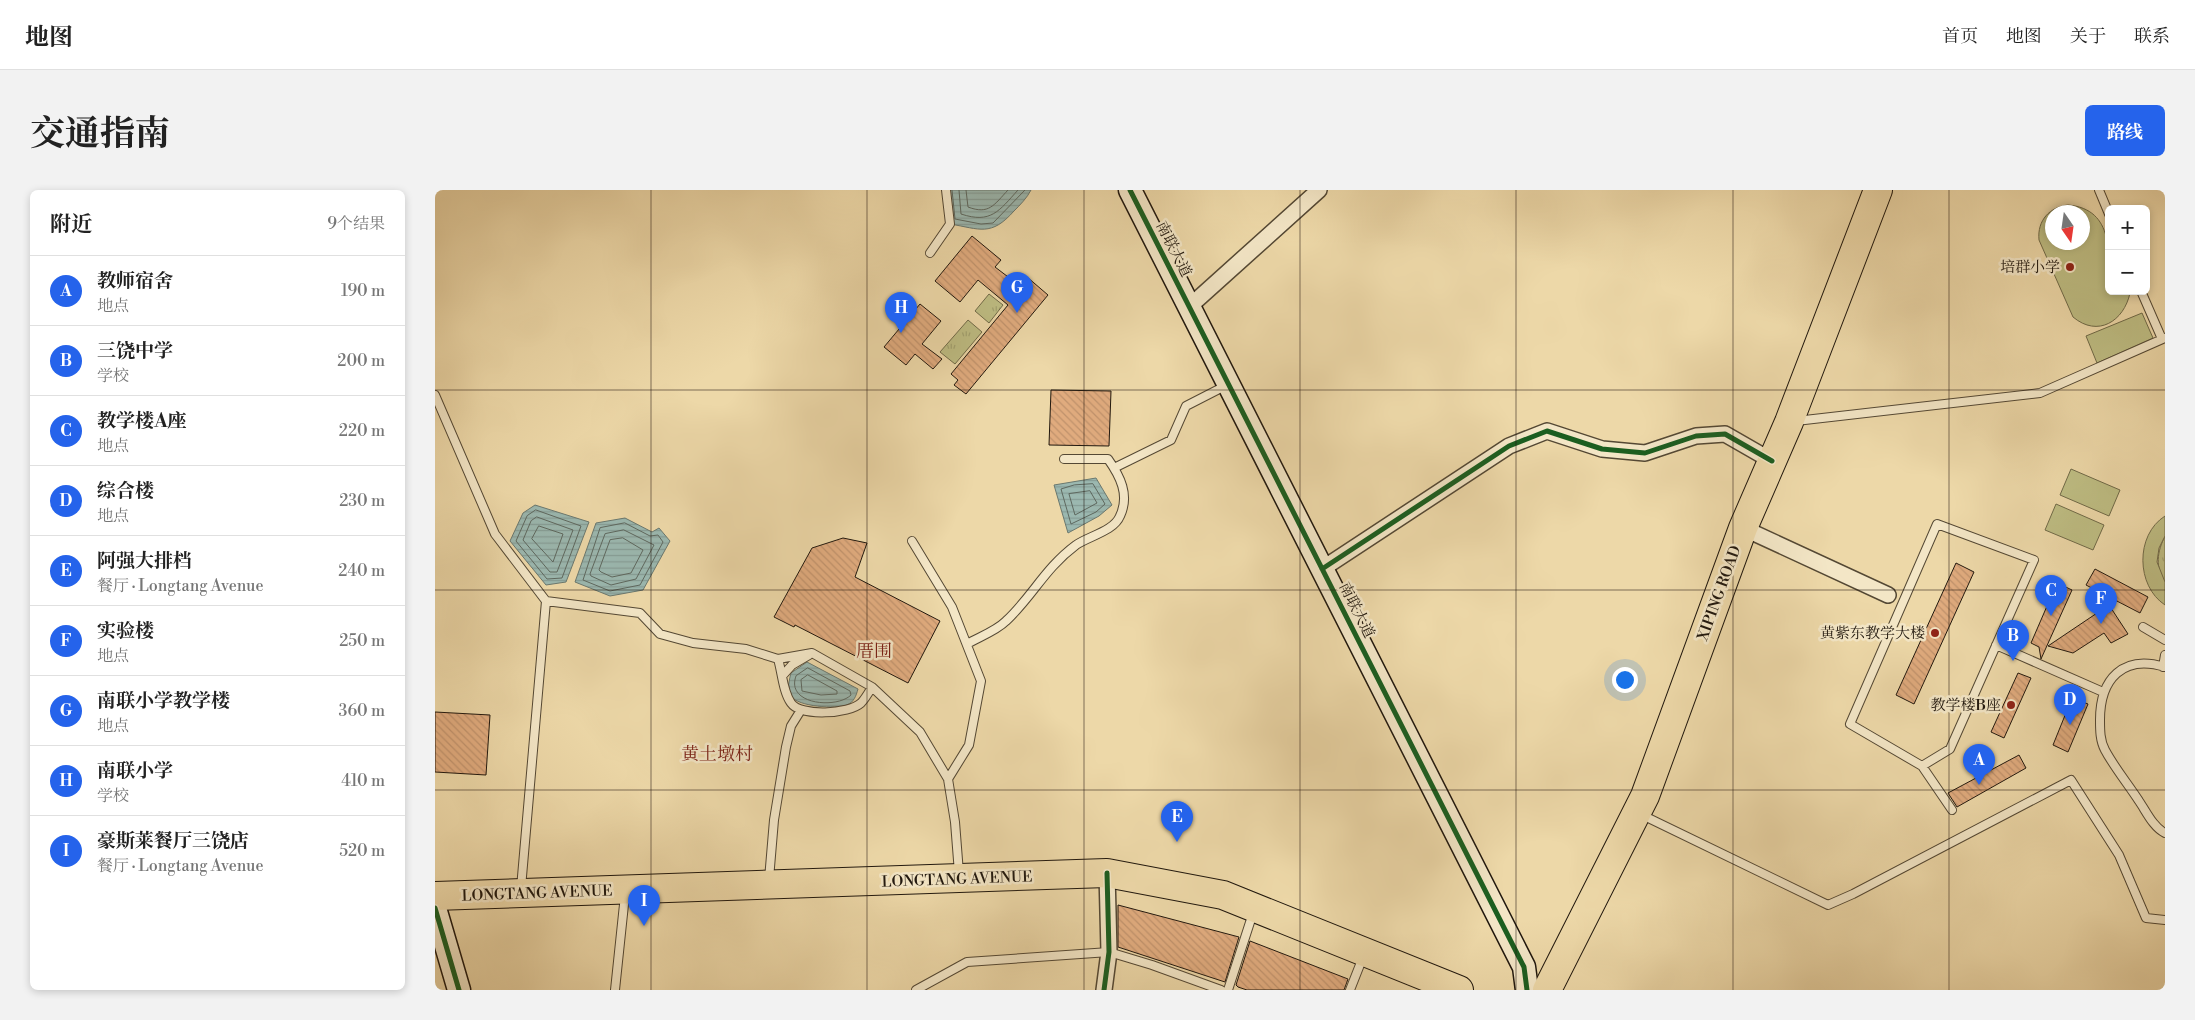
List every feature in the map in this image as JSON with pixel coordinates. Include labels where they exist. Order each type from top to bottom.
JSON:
[{"type":"highway","name":"XIPING ROAD","points":[[1547,990],[1645,796],[1743,528],[1789,422],[1878,190]]},
{"type":"highway","name":"LONGTANG AVENUE","points":[[435,904],[520,898],[1107,877],[1221,901],[1254,911],[1364,955],[1459,990]]},
{"type":"highway","name":"LONGTANG AVENUE","points":[[435,896],[520,898]]},
{"type":"highway","name":"LONGTANG AVENUE","points":[[1364,955],[1443,990]]},
{"type":"street","name":"南联大道","points":[[1130,190],[1524,967],[1527,990]]},
{"type":"street","points":[[1189,307],[1319,190]]},
{"type":"street","points":[[1322,569],[1509,446],[1547,431],[1602,449],[1645,453],[1696,436],[1725,434],[1772,461]]},
{"type":"street","points":[[1743,528],[1887,595]]},
{"type":"street","points":[[1104,990],[1109,952],[1107,877]]},
{"type":"street","points":[[435,908],[459,990]]},
{"type":"lane","points":[[930,253],[950,224],[946,190]]},
{"type":"lane","points":[[2099,190],[2105,205]]},
{"type":"lane","points":[[1789,422],[2039,393],[2163,338],[2143,295]]},
{"type":"lane","points":[[1114,468],[1171,440],[1186,406],[1229,384]]},
{"type":"lane","points":[[435,395],[495,534],[546,601],[520,898]]},
{"type":"lane","points":[[967,644],[1006,622],[1049,569],[1077,544],[1110,526],[1120,517],[1124,498],[1121,477],[1108,459],[1064,459]]},
{"type":"lane","points":[[1922,766],[1950,749],[2034,560],[1937,524],[1850,724],[1922,766],[1952,810]]},
{"type":"lane","points":[[912,540],[952,607],[981,681],[969,745],[948,779]]},
{"type":"lane","points":[[1887,595],[1902,602]]},
{"type":"lane","points":[[546,601],[640,613],[661,634],[693,643],[746,649],[778,659],[812,653],[872,687],[919,732],[948,779],[955,822],[960,882]]},
{"type":"lane","points":[[2143,627],[2165,640]]},
{"type":"lane","points":[[1996,645],[2103,692]]},
{"type":"lane","points":[[783,675],[792,665],[812,653]]},
{"type":"lane","points":[[2165,655],[2164,667],[2139,663],[2125,667],[2111,679],[2103,692],[2100,705],[2100,734],[2104,749],[2151,818],[2165,833]]},
{"type":"lane","points":[[778,659],[788,698],[792,705],[801,710],[828,713],[853,708],[861,703],[872,687]]},
{"type":"lane","points":[[768,889],[774,820],[786,747],[791,726],[801,710]]},
{"type":"lane","points":[[1637,813],[1828,905],[1853,894],[2071,780],[2119,855],[2146,918],[2165,920]]},
{"type":"lane","points":[[615,990],[625,894]]},
{"type":"lane","points":[[1228,990],[1254,911]]},
{"type":"lane","points":[[916,990],[967,962],[1109,952],[1152,965],[1221,990]]},
{"type":"lane","points":[[1350,990],[1364,955]]},
{"type":"green space","points":[[2090,212],[2102,225],[2105,233],[2105,295],[2129,295],[2122,312],[2109,323],[2092,326],[2082,323],[2073,317],[2039,240],[2040,226],[2045,218],[2045,250],[2090,250]]},
{"type":"green space","points":[[989,294],[1003,305],[989,323],[975,311]]},
{"type":"green space","points":[[2142,313],[2153,338],[2097,363],[2086,336]]},
{"type":"green space","points":[[968,320],[982,332],[955,364],[940,352]]},
{"type":"green space","points":[[2071,469],[2120,490],[2109,516],[2060,495]]},
{"type":"green space","points":[[2056,504],[2104,525],[2093,550],[2045,530]]},
{"type":"green space","points":[[2165,516],[2165,536],[2159,548],[2157,562],[2165,582],[2165,605],[2155,596],[2149,586],[2144,574],[2143,561],[2148,535],[2155,524]]},
{"type":"green space","points":[[2165,536],[2165,582],[2158,565],[2158,559]]},
{"type":"water","points":[[947,190],[1031,190],[1028,196],[999,225],[992,228],[977,229],[950,224]]},
{"type":"water","points":[[1096,478],[1112,505],[1099,516],[1068,533],[1054,485]]},
{"type":"water","points":[[535,505],[589,522],[566,582],[546,585],[510,541],[523,513]]},
{"type":"water","points":[[625,518],[652,532],[659,528],[670,541],[643,590],[610,596],[575,582],[596,523]]},
{"type":"water","points":[[807,662],[858,689],[853,700],[847,705],[826,707],[809,705],[795,700],[789,691],[791,673]]},
{"type":"building","points":[[972,236],[1001,260],[995,267],[1020,286],[1027,277],[1048,295],[966,394],[954,385],[958,380],[951,374],[1008,305],[978,280],[960,302],[935,281]]},
{"type":"building","points":[[920,304],[941,321],[922,344],[942,359],[933,369],[915,354],[906,365],[884,347]]},
{"type":"building","points":[[1051,390],[1111,391],[1109,446],[1049,445]]},
{"type":"building","points":[[843,538],[867,543],[855,577],[940,621],[908,683],[795,625],[794,627],[774,617],[812,548]]},
{"type":"building","name":"黄紫东教学大楼","points":[[1956,563],[1974,572],[1914,704],[1896,695]]},
{"type":"building","points":[[2095,569],[2148,597],[2140,613],[2086,585]]},
{"type":"building","points":[[2057,583],[2072,590],[2041,659],[2039,647],[2031,643]]},
{"type":"building","points":[[2109,605],[2128,634],[2111,643],[2104,633],[2073,653],[2048,646]]},
{"type":"building","name":"教学楼B座","points":[[2018,673],[2031,678],[2004,738],[1991,732]]},
{"type":"building","points":[[2072,698],[2088,704],[2068,752],[2053,745]]},
{"type":"building","points":[[435,712],[490,715],[486,775],[435,772]]},
{"type":"building","points":[[2019,755],[2026,768],[1957,807],[1948,793]]},
{"type":"building","points":[[1118,905],[1239,937],[1225,982],[1118,947]]},
{"type":"building","points":[[1250,941],[1348,979],[1344,990],[1247,990],[1238,987],[1236,985]]},
{"type":"cycle path","points":[[1130,190],[1524,967],[1527,990]]},
{"type":"cycle path","points":[[1322,569],[1509,446],[1547,431],[1602,449],[1645,453],[1696,436],[1725,434],[1772,461]]},
{"type":"cycle path","points":[[1104,990],[1109,952],[1107,873]]},
{"type":"cycle path","points":[[435,908],[459,990]]},
{"type":"place","name":"培群小学","points":[[2070,267]]},
{"type":"place","name":"南联小学教学楼","points":[[1017,313]]},
{"type":"place","name":"南联小学","points":[[901,333]]},
{"type":"place","name":"教学楼A座","points":[[2051,616]]},
{"type":"place","name":"实验楼","points":[[2101,624]]},
{"type":"place","name":"黄紫东教学大楼","points":[[1935,633]]},
{"type":"place","name":"三饶中学","points":[[2013,661]]},
{"type":"place","name":"教学楼B座","points":[[2011,705]]},
{"type":"place","name":"综合楼","points":[[2070,725]]},
{"type":"place","name":"教师宿舍","points":[[1979,785]]},
{"type":"place","name":"阿强大排档","points":[[1177,842]]},
{"type":"place","name":"豪斯莱餐厅三饶店","points":[[644,926]]},
{"type":"district","name":"厝围","points":[[874,651]]},
{"type":"district","name":"黄土墩村","points":[[717,754]]}]
